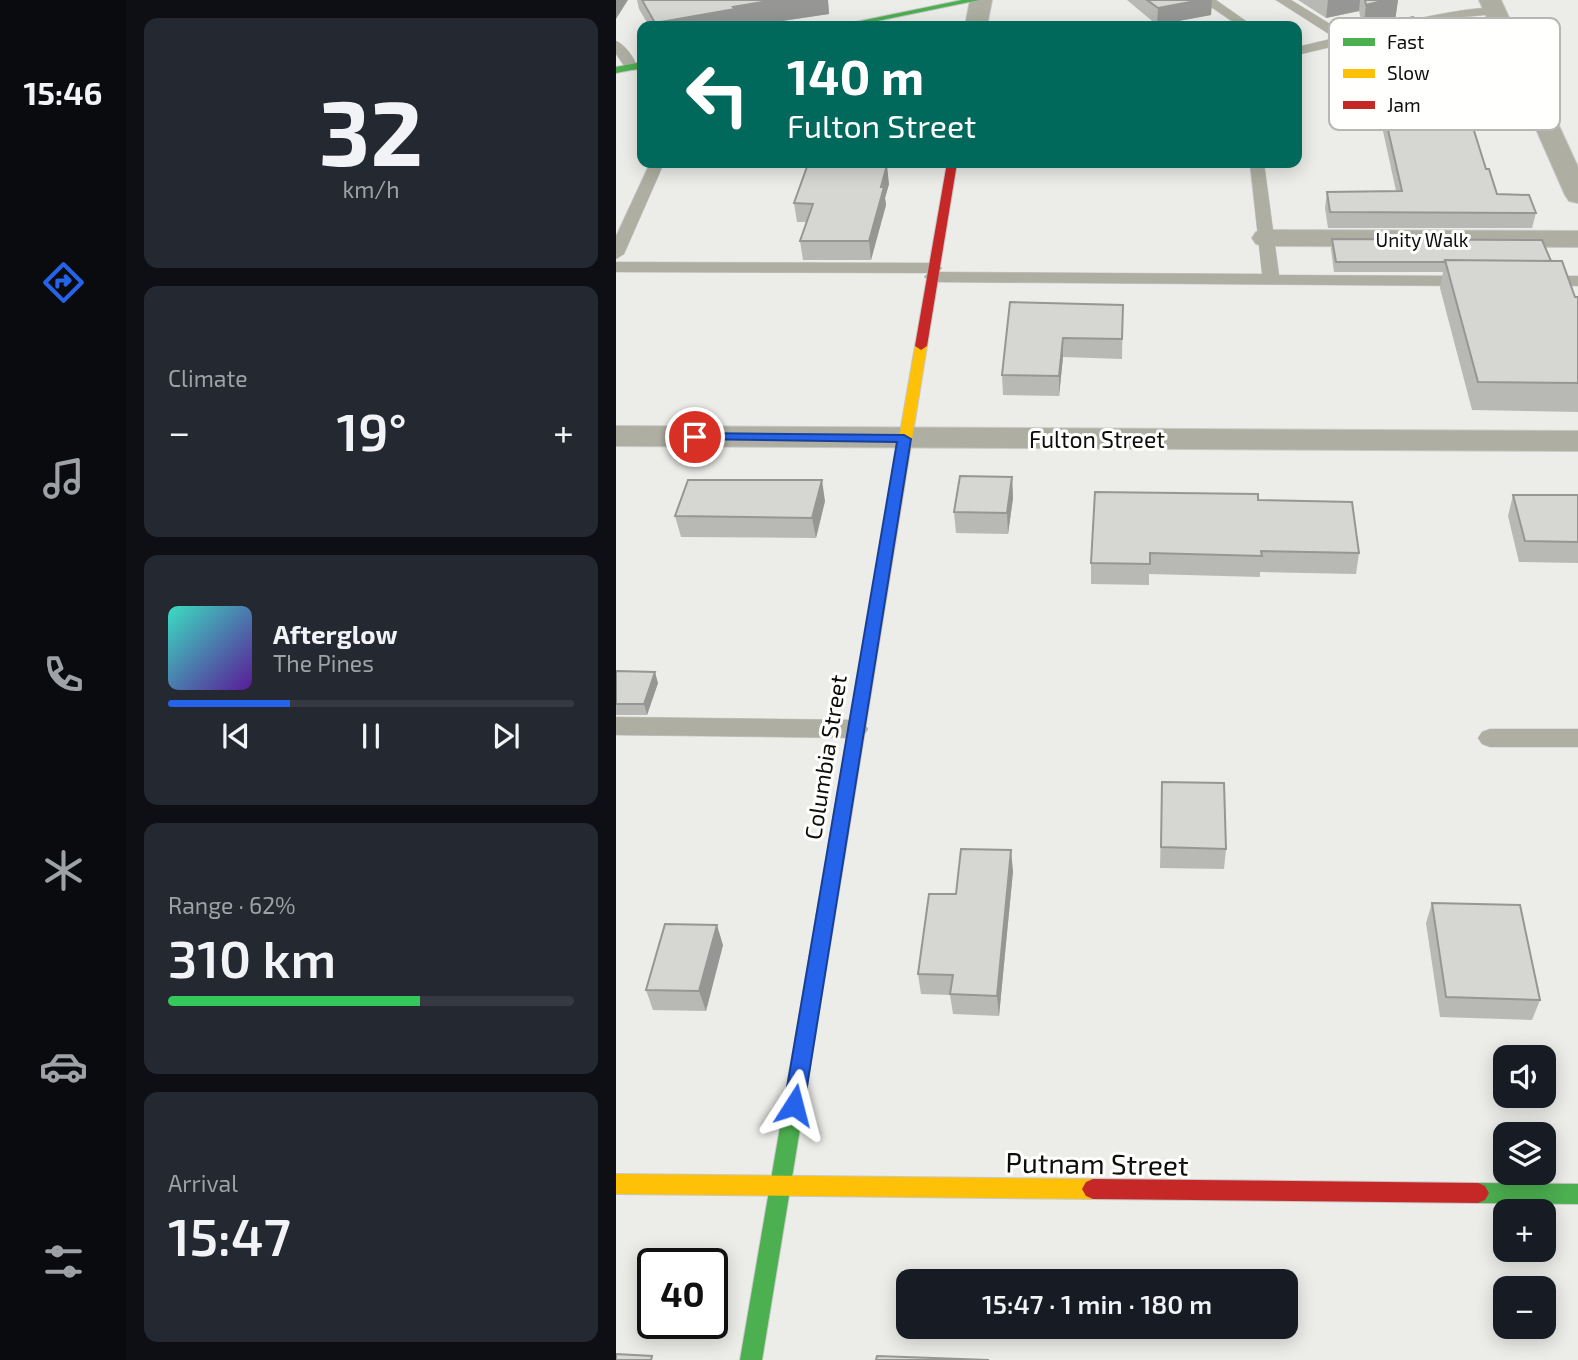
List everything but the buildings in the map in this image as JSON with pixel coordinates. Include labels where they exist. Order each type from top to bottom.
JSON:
[{"type":"street","points":[[861,21],[940,3],[975,0]]},
{"type":"street","points":[[977,21],[981,0]]},
{"type":"street","points":[[1549,130],[1578,195]]},
{"type":"street","name":"Columbia Street","points":[[751,1360],[951,168]]},
{"type":"street","name":"Unity Walk","points":[[1266,238],[1578,239]]},
{"type":"street","name":"Fulton Street","points":[[616,436],[1578,441]]},
{"type":"street","name":"Putnam Street","points":[[616,1184],[1578,1194]]},
{"type":"lane","points":[[1207,0],[1239,21]]},
{"type":"lane","points":[[1282,0],[1329,29]]},
{"type":"lane","points":[[1436,18],[1492,5]]},
{"type":"lane","points":[[1302,50],[1329,43]]},
{"type":"lane","points":[[616,45],[630,67]]},
{"type":"lane","points":[[616,254],[655,168]]},
{"type":"lane","points":[[1257,168],[1271,279]]},
{"type":"lane","points":[[616,267],[1480,281]]},
{"type":"lane","points":[[1522,281],[1578,281]]},
{"type":"lane","points":[[616,726],[856,729]]},
{"type":"lane","points":[[1489,738],[1578,738]]},
{"type":"traffic: fast","points":[[866,21],[975,0]]},
{"type":"traffic: fast","points":[[616,70],[637,66]]},
{"type":"traffic: fast","points":[[751,1360],[837,848]]},
{"type":"traffic: fast","points":[[1478,1193],[1578,1194]]},
{"type":"traffic: slow","points":[[837,848],[921,346]]},
{"type":"traffic: slow","points":[[616,1184],[1093,1189]]},
{"type":"traffic: jam","points":[[921,346],[951,168]]},
{"type":"traffic: jam","points":[[1093,1189],[1478,1193]]},
{"type":"route","points":[[695,437],[904,439],[794,1105]]}]
